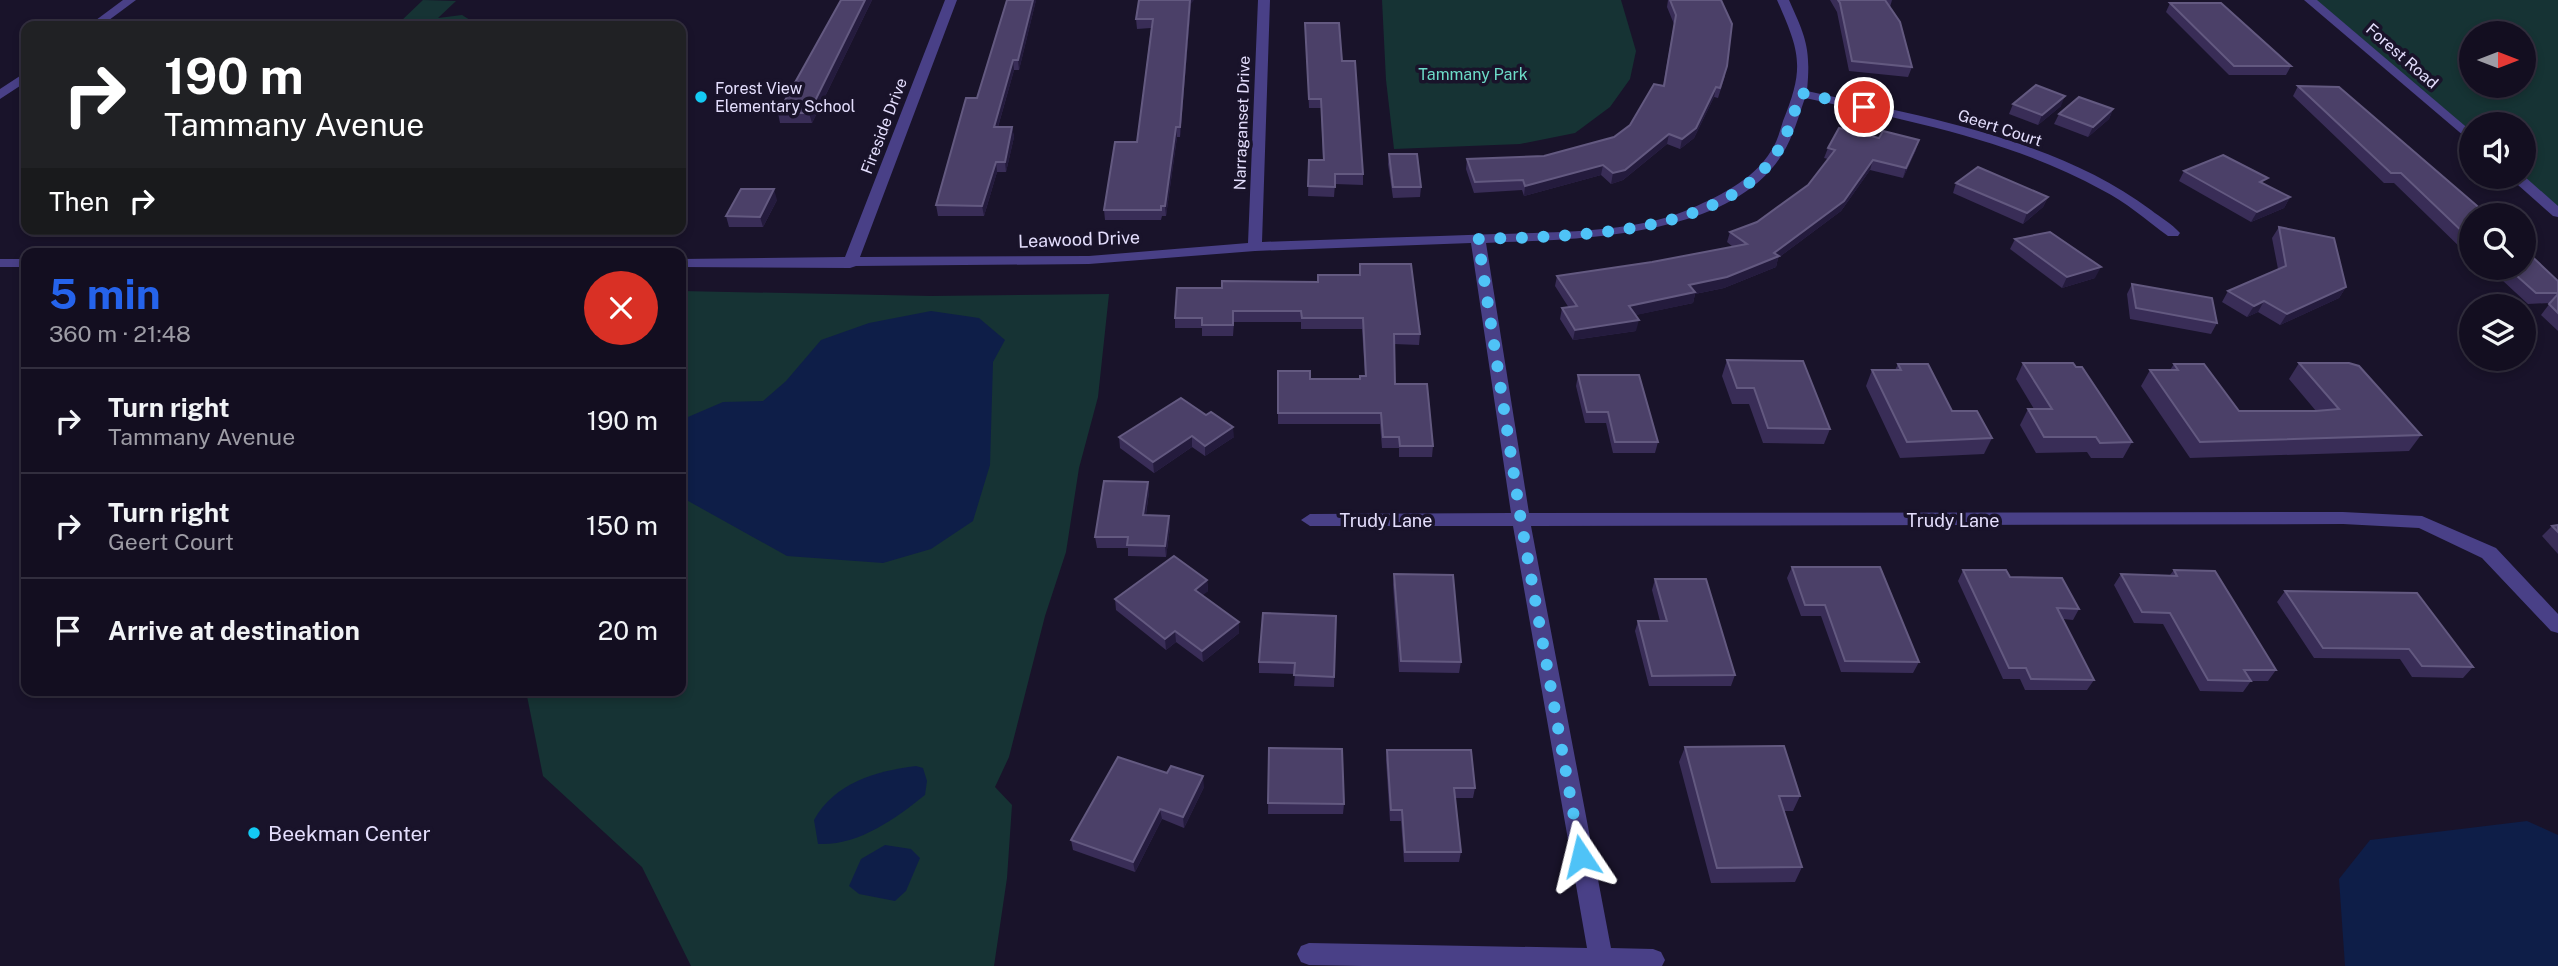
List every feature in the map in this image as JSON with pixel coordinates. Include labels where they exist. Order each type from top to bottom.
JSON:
[{"type":"street","points":[[101,21],[130,0]]},
{"type":"street","name":"Fireside Drive","points":[[850,264],[951,0]]},
{"type":"street","name":"Narraganset Drive","points":[[1255,247],[1264,0]]},
{"type":"street","points":[[1783,0],[1802,43],[1801,93]]},
{"type":"street","name":"Forest Road","points":[[2310,0],[2459,128]]},
{"type":"street","points":[[0,95],[21,80]]},
{"type":"street","name":"Leawood Drive","points":[[686,263],[850,264],[1089,260],[1255,247],[1610,232],[1656,224],[1690,214],[1744,186],[1764,169],[1778,151],[1801,93]]},
{"type":"street","name":"Geert Court","points":[[1801,93],[1888,112],[2022,152],[2100,182],[2173,233]]},
{"type":"street","points":[[2530,189],[2558,213]]},
{"type":"street","points":[[1478,239],[1521,521],[1601,963]]},
{"type":"street","points":[[0,263],[21,263]]},
{"type":"street","name":"Trudy Lane","points":[[1310,520],[2343,518],[2421,522],[2489,554],[2558,626]]},
{"type":"street","points":[[1309,954],[1601,963],[1653,960]]},
{"type":"green space","points":[[423,0],[456,1],[438,18],[462,15],[470,20],[468,21],[401,21]]},
{"type":"green space","name":"Tammany Park","points":[[1382,0],[1621,0],[1636,51],[1630,79],[1610,107],[1575,133],[1520,144],[1394,149],[1386,80]]},
{"type":"green space","points":[[2310,0],[2558,0],[2558,213],[2535,189],[2536,112],[2459,112],[2459,128]]},
{"type":"green space","points":[[686,291],[931,296],[1109,294],[1098,397],[1079,468],[1066,552],[1045,616],[1009,757],[995,787],[1012,805],[1007,878],[994,966],[691,966],[642,867],[543,776],[527,696],[686,696]]},
{"type":"water","points":[[931,311],[979,318],[1005,340],[993,362],[990,465],[973,521],[931,549],[883,563],[787,556],[686,500],[686,418],[723,402],[763,401],[786,381],[821,340],[869,323]]},
{"type":"water","points":[[916,766],[923,768],[927,781],[925,795],[889,822],[862,836],[847,841],[818,844],[814,820],[822,807],[833,797],[871,776]]},
{"type":"water","points":[[2527,821],[2558,835],[2558,966],[2345,966],[2339,879],[2370,840]]},
{"type":"water","points":[[885,845],[911,849],[920,858],[906,891],[895,901],[859,894],[849,886],[861,859]]},
{"type":"building","points":[[841,0],[865,0],[809,113],[778,113]]},
{"type":"building","points":[[1007,0],[1033,0],[1018,60],[1013,60],[994,127],[1012,127],[1005,162],[996,162],[982,206],[936,205],[966,98],[977,98]]},
{"type":"building","points":[[1139,0],[1190,0],[1180,127],[1176,127],[1165,206],[1161,206],[1161,210],[1104,210],[1115,142],[1137,142],[1153,19],[1136,19]]},
{"type":"building","points":[[1670,0],[1721,0],[1732,24],[1727,66],[1720,88],[1716,87],[1696,128],[1682,139],[1669,134],[1625,170],[1613,173],[1603,165],[1525,186],[1523,180],[1475,182],[1467,159],[1544,156],[1614,137],[1630,125],[1654,84],[1664,86],[1676,15]]},
{"type":"building","points":[[1838,0],[1885,0],[1900,22],[1912,67],[1852,61]]},
{"type":"building","points":[[2170,3],[2221,3],[2291,66],[2234,66]]},
{"type":"building","points":[[1305,23],[1339,23],[1342,61],[1355,61],[1363,174],[1335,174],[1335,187],[1308,186],[1309,160],[1324,160],[1321,99],[1309,99]]},
{"type":"building","points":[[2036,85],[2065,96],[2042,115],[2013,104]]},
{"type":"building","points":[[2298,86],[2339,87],[2474,203],[2459,203],[2459,229],[2401,173],[2391,173]]},
{"type":"building","points":[[2079,97],[2113,109],[2093,127],[2059,114]]},
{"type":"building","points":[[1839,128],[1879,138],[1883,131],[1919,140],[1906,168],[1873,160],[1844,201],[1774,253],[1779,256],[1727,277],[1689,285],[1695,292],[1629,306],[1639,320],[1575,330],[1562,308],[1577,306],[1557,276],[1747,244],[1730,232],[1757,222],[1808,185],[1835,150],[1828,148]]},
{"type":"building","points":[[1389,154],[1417,154],[1421,187],[1393,187]]},
{"type":"building","points":[[2223,155],[2268,178],[2260,182],[2290,197],[2257,212],[2184,171]]},
{"type":"building","points":[[1978,167],[2048,197],[2027,213],[1956,183]]},
{"type":"building","points":[[741,189],[774,189],[760,217],[726,216]]},
{"type":"building","points":[[2279,227],[2334,238],[2346,287],[2287,314],[2264,301],[2254,306],[2228,291],[2286,266]]},
{"type":"building","points":[[2050,232],[2101,267],[2067,277],[2015,239]]},
{"type":"building","points":[[2536,260],[2558,281],[2558,293],[2536,293],[2521,280],[2536,280]]},
{"type":"building","points":[[1360,264],[1411,264],[1420,334],[1394,334],[1395,384],[1427,384],[1433,446],[1400,446],[1399,437],[1383,437],[1381,413],[1278,413],[1278,371],[1310,371],[1310,379],[1360,379],[1360,376],[1366,376],[1363,318],[1302,318],[1301,311],[1233,311],[1233,325],[1202,325],[1202,318],[1175,318],[1177,288],[1222,288],[1222,281],[1318,282],[1318,275],[1360,275]]},
{"type":"building","points":[[2132,284],[2212,298],[2217,323],[2136,308]]},
{"type":"building","points":[[2558,294],[2558,313],[2549,304]]},
{"type":"building","points":[[1727,360],[1803,361],[1830,429],[1768,428],[1754,388],[1737,388]]},
{"type":"building","points":[[2023,363],[2073,363],[2076,367],[2082,367],[2132,442],[2100,443],[2096,437],[2044,437],[2028,409],[2052,409]]},
{"type":"building","points":[[2299,363],[2349,363],[2359,366],[2421,435],[2200,442],[2150,370],[2178,370],[2174,364],[2204,364],[2239,411],[2339,409]]},
{"type":"building","points":[[1898,364],[1928,364],[1952,411],[1977,411],[1992,438],[1907,442],[1872,370],[1901,370]]},
{"type":"building","points":[[1578,375],[1639,375],[1658,442],[1615,442],[1608,412],[1587,412]]},
{"type":"building","points":[[1181,398],[1206,415],[1211,412],[1233,427],[1205,446],[1192,436],[1153,462],[1119,437]]},
{"type":"building","points":[[1104,481],[1148,482],[1143,515],[1169,516],[1165,546],[1127,545],[1128,537],[1095,537]]},
{"type":"building","points":[[1174,556],[1207,580],[1195,590],[1239,622],[1202,651],[1175,631],[1165,639],[1115,599]]},
{"type":"building","points":[[1792,567],[1880,567],[1919,662],[1845,661],[1825,605],[1805,605]]},
{"type":"building","points":[[1963,570],[2006,570],[2010,577],[2062,578],[2079,609],[2057,608],[2094,680],[2031,679],[2026,668],[2009,668]]},
{"type":"building","points":[[2174,570],[2215,571],[2276,670],[2244,670],[2251,681],[2208,680],[2170,613],[2142,612],[2121,574],[2177,576]]},
{"type":"building","points":[[1394,574],[1453,575],[1461,662],[1401,661]]},
{"type":"building","points":[[1655,579],[1706,579],[1735,675],[1652,676],[1638,621],[1667,621]]},
{"type":"building","points":[[2285,591],[2417,593],[2473,667],[2422,666],[2409,649],[2323,648]]},
{"type":"building","points":[[1263,613],[1336,616],[1334,677],[1294,675],[1295,663],[1259,662]]},
{"type":"building","points":[[1784,746],[1800,796],[1779,796],[1802,867],[1717,868],[1685,747]]},
{"type":"building","points":[[1269,748],[1342,749],[1344,804],[1268,803]]},
{"type":"building","points":[[1387,750],[1471,750],[1475,788],[1454,788],[1461,852],[1405,852],[1402,810],[1391,810]]},
{"type":"building","points":[[1118,757],[1167,773],[1171,766],[1203,776],[1183,817],[1160,809],[1133,862],[1071,840]]},
{"type":"place","name":"Forest View Elementary School","points":[[701,97]]},
{"type":"place","name":"Beekman Center","points":[[254,833]]},
{"type":"route","points":[[1581,856],[1521,521],[1478,239],[1576,235],[1621,230],[1690,214],[1744,186],[1764,169],[1778,151],[1801,93],[1864,107]]}]
